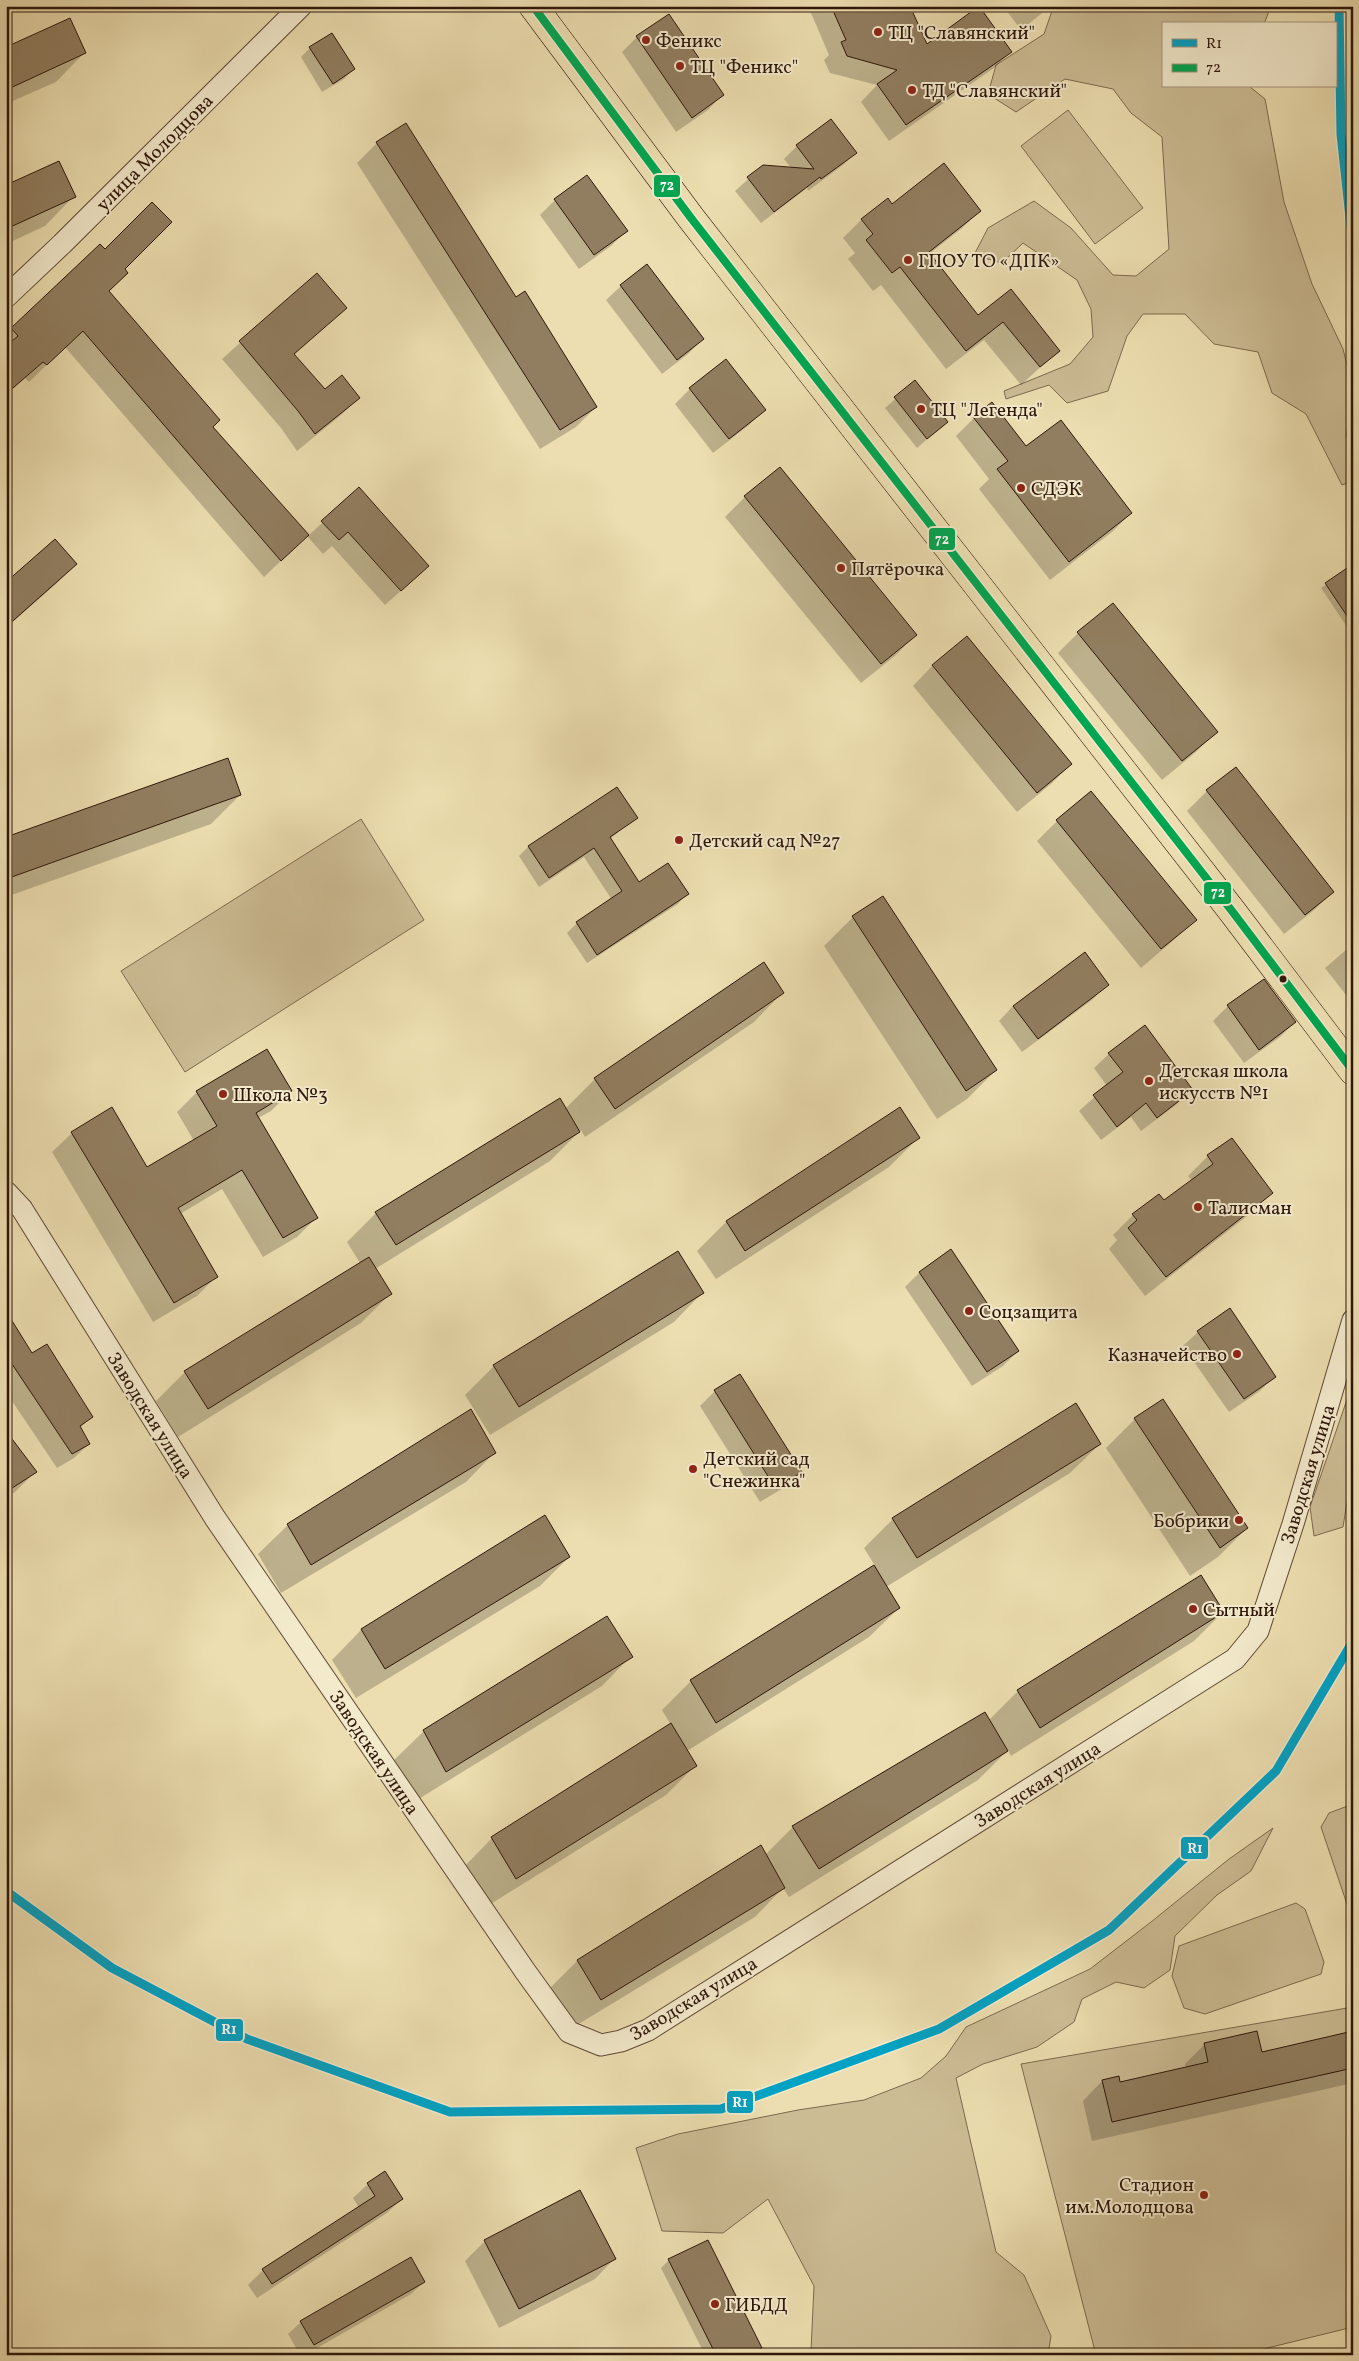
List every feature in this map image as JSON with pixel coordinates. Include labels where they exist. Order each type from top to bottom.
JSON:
[{"type":"main road","points":[[533,6],[691,218],[1227,903],[1353,1071]]},
{"type":"street","name":"улица Молодцова","points":[[6,297],[62,244],[301,6]]},
{"type":"street","name":"Заводская улица","points":[[6,1192],[22,1209],[215,1518],[525,1971],[569,2032],[600,2045],[621,2041],[648,2030],[1235,1659],[1258,1630],[1293,1524],[1353,1320]]},
{"type":"shaded area","points":[[1058,6],[1271,6],[1265,22],[1162,22],[1162,88],[1251,88],[1265,99],[1284,202],[1312,284],[1343,349],[1353,389],[1346,437],[1353,443],[1353,481],[1342,485],[1306,414],[1272,393],[1258,352],[1214,344],[1185,314],[1143,314],[1127,336],[1108,391],[1067,403],[1049,385],[1006,399],[1004,391],[1070,364],[1093,337],[1091,309],[1077,280],[1023,243],[1002,263],[974,255],[988,228],[1034,201],[1071,228],[1113,275],[1136,276],[1169,249],[1162,137],[1131,113],[1113,89],[1065,79],[1016,112],[988,94],[996,65],[1044,34],[1052,11]]},
{"type":"shaded area","points":[[1068,110],[1143,208],[1095,244],[1021,146]]},
{"type":"shaded area","points":[[361,819],[424,920],[185,1072],[121,971]]},
{"type":"shaded area","points":[[1353,1382],[1353,1465],[1343,1527],[1314,1536],[1310,1507]]},
{"type":"shaded area","points":[[1353,1804],[1353,1922],[1321,1827],[1329,1813]]},
{"type":"shaded area","points":[[1273,1828],[1251,1871],[1217,1895],[1175,1936],[1170,1970],[1144,1988],[1116,1982],[1082,1999],[1074,2022],[1037,2047],[983,2064],[956,2078],[996,2252],[1024,2275],[1051,2336],[1048,2355],[805,2355],[811,2351],[814,2286],[768,2199],[723,2233],[662,2231],[636,2148],[678,2134],[798,2110],[864,2100],[921,2078],[946,2056],[966,2027],[1090,1969],[1229,1859]]},
{"type":"shaded area","points":[[1296,1903],[1305,1909],[1324,1962],[1321,1974],[1205,2014],[1184,2008],[1172,1976],[1179,1946]]},
{"type":"shaded area","name":"Стадион им.Молодцова","points":[[1353,2007],[1353,2327],[1239,2355],[1096,2355],[1021,2064]]},
{"type":"building","points":[[831,6],[910,6],[927,44],[979,6],[1012,52],[906,125],[877,84],[897,70],[847,56],[841,42],[846,40]]},
{"type":"building","name":"ТЦ \"Феникс\"","points":[[669,14],[724,95],[692,118],[636,36]]},
{"type":"building","points":[[70,18],[86,53],[6,90],[6,47]]},
{"type":"building","points":[[332,33],[355,69],[333,84],[309,47]]},
{"type":"building","points":[[831,119],[857,153],[821,179],[820,177],[774,212],[747,177],[763,165],[814,169],[796,145]]},
{"type":"building","points":[[406,123],[516,297],[525,291],[597,407],[560,430],[376,142]]},
{"type":"building","points":[[59,161],[76,197],[6,229],[6,185]]},
{"type":"building","name":"ГПОУ ТО «ДПК»","points":[[944,163],[981,211],[929,252],[978,315],[1011,289],[1060,351],[1040,367],[1003,322],[966,351],[900,267],[892,273],[866,240],[873,234],[861,219],[888,198],[892,204]]},
{"type":"building","points":[[587,175],[628,231],[594,255],[554,199]]},
{"type":"building","points":[[152,202],[172,222],[125,269],[128,273],[109,291],[220,420],[213,427],[309,535],[281,561],[83,331],[47,365],[43,362],[6,394],[6,346],[18,336],[11,328],[100,244],[105,249]]},
{"type":"building","points":[[647,264],[704,339],[677,360],[620,285]]},
{"type":"building","points":[[317,273],[347,308],[294,354],[325,389],[342,375],[360,398],[315,434],[239,341]]},
{"type":"building","points":[[726,359],[766,410],[729,439],[689,388]]},
{"type":"building","name":"ТЦ \"Легенда\"","points":[[915,380],[948,422],[927,439],[894,397]]},
{"type":"building","points":[[992,402],[1026,446],[1061,420],[1132,513],[1069,562],[997,469],[1008,461],[973,417]]},
{"type":"building","points":[[780,467],[917,635],[881,664],[744,496]]},
{"type":"building","points":[[359,487],[429,566],[401,591],[348,532],[339,540],[321,521]]},
{"type":"building","points":[[55,539],[77,564],[6,627],[6,582]]},
{"type":"building","points":[[1353,564],[1353,625],[1325,583]]},
{"type":"building","points":[[1113,603],[1218,732],[1182,761],[1077,632]]},
{"type":"building","points":[[967,636],[1072,764],[1037,793],[932,665]]},
{"type":"building","points":[[228,758],[241,795],[6,879],[6,837]]},
{"type":"building","points":[[1236,767],[1334,892],[1305,915],[1206,790]]},
{"type":"building","points":[[617,787],[638,818],[610,837],[639,882],[668,863],[689,894],[597,955],[576,922],[622,891],[594,848],[549,878],[528,846]]},
{"type":"building","points":[[1091,791],[1197,920],[1161,949],[1056,820]]},
{"type":"building","points":[[883,896],[997,1070],[966,1091],[852,916]]},
{"type":"building","points":[[1085,952],[1109,985],[1038,1039],[1013,1006]]},
{"type":"building","points":[[764,962],[784,993],[615,1109],[594,1078]]},
{"type":"building","points":[[1264,979],[1296,1022],[1259,1050],[1227,1005]]},
{"type":"building","name":"Детская школа искусств №1","points":[[1145,1025],[1193,1090],[1157,1118],[1146,1103],[1117,1127],[1093,1095],[1123,1072],[1108,1053]]},
{"type":"building","points":[[267,1049],[292,1091],[256,1113],[318,1218],[283,1238],[242,1170],[178,1208],[218,1277],[174,1303],[71,1132],[112,1107],[147,1167],[217,1126],[196,1091]]},
{"type":"building","points":[[560,1098],[580,1132],[396,1245],[375,1212]]},
{"type":"building","points":[[900,1107],[920,1138],[745,1251],[726,1221]]},
{"type":"building","name":"Талисман","points":[[1232,1138],[1273,1193],[1166,1277],[1128,1228],[1137,1220],[1132,1214],[1159,1194],[1164,1200],[1213,1164],[1207,1155]]},
{"type":"building","name":"Соцзащита","points":[[951,1249],[1019,1351],[987,1372],[919,1272]]},
{"type":"building","points":[[678,1251],[704,1293],[519,1407],[493,1365]]},
{"type":"building","points":[[369,1257],[392,1294],[208,1409],[184,1371]]},
{"type":"building","name":"Казначейство","points":[[1230,1308],[1276,1377],[1244,1399],[1197,1331]]},
{"type":"building","points":[[6,1311],[32,1353],[47,1344],[93,1417],[80,1426],[90,1444],[72,1454],[6,1355]]},
{"type":"building","points":[[740,1374],[802,1472],[776,1489],[714,1390]]},
{"type":"building","points":[[1163,1399],[1248,1528],[1220,1548],[1134,1418]]},
{"type":"building","points":[[1076,1403],[1101,1444],[917,1558],[892,1518]]},
{"type":"building","points":[[471,1409],[496,1453],[311,1565],[287,1524]]},
{"type":"building","points":[[6,1431],[37,1472],[6,1492]]},
{"type":"building","points":[[545,1515],[570,1557],[385,1669],[361,1629]]},
{"type":"building","points":[[874,1565],[900,1608],[716,1723],[690,1680]]},
{"type":"building","points":[[1201,1575],[1224,1612],[1040,1728],[1017,1690]]},
{"type":"building","points":[[607,1616],[633,1657],[446,1772],[423,1730]]},
{"type":"building","points":[[985,1712],[1008,1751],[819,1869],[792,1826]]},
{"type":"building","points":[[671,1723],[697,1766],[516,1879],[491,1837]]},
{"type":"building","points":[[761,1845],[785,1888],[601,2000],[577,1960]]},
{"type":"building","points":[[1257,2031],[1262,2052],[1353,2031],[1353,2068],[1112,2122],[1102,2080],[1119,2076],[1120,2082],[1208,2062],[1204,2043]]},
{"type":"building","points":[[385,2171],[403,2199],[272,2284],[262,2269],[375,2196],[367,2183]]},
{"type":"building","points":[[580,2190],[616,2259],[519,2309],[484,2240]]},
{"type":"building","name":"ГИБДД","points":[[708,2240],[762,2348],[749,2355],[716,2355],[668,2259]]},
{"type":"building","points":[[411,2257],[425,2282],[314,2345],[300,2321]]},
{"type":"transit line","name":"72","points":[[533,6],[691,218],[1232,911],[1353,1071]]},
{"type":"transit line","name":"R1","points":[[1339,6],[1341,134],[1353,245]]},
{"type":"transit line","name":"R1","points":[[6,1891],[112,1968],[247,2039],[450,2112],[721,2109],[939,2029],[1109,1930],[1276,1771],[1353,1641]]},
{"type":"place","name":"ТЦ \"Славянский\"","points":[[878,32]]},
{"type":"place","name":"Феникс","points":[[646,40]]},
{"type":"place","name":"ТЦ \"Феникс\"","points":[[680,66]]},
{"type":"place","name":"ТД \"Славянский\"","points":[[912,90]]},
{"type":"place","name":"ГПОУ ТО «ДПК»","points":[[908,260]]},
{"type":"place","name":"ТЦ \"Легенда\"","points":[[921,409]]},
{"type":"place","name":"СДЭК","points":[[1021,488]]},
{"type":"place","name":"Пятёрочка","points":[[841,568]]},
{"type":"place","name":"Детский сад №27","points":[[679,840]]},
{"type":"place","name":"Детская школа искусств №1","points":[[1149,1081]]},
{"type":"place","name":"Школа №3","points":[[223,1094]]},
{"type":"place","name":"Талисман","points":[[1198,1207]]},
{"type":"place","name":"Соцзащита","points":[[969,1311]]},
{"type":"place","name":"Казначейство","points":[[1237,1354]]},
{"type":"place","name":"Детский сад \"Снежинка\"","points":[[693,1469]]},
{"type":"place","name":"Бобрики","points":[[1239,1520]]},
{"type":"place","name":"Сытный","points":[[1193,1609]]},
{"type":"place","name":"Стадион им.Молодцова","points":[[1204,2195]]},
{"type":"place","name":"ГИБДД","points":[[715,2304]]}]
